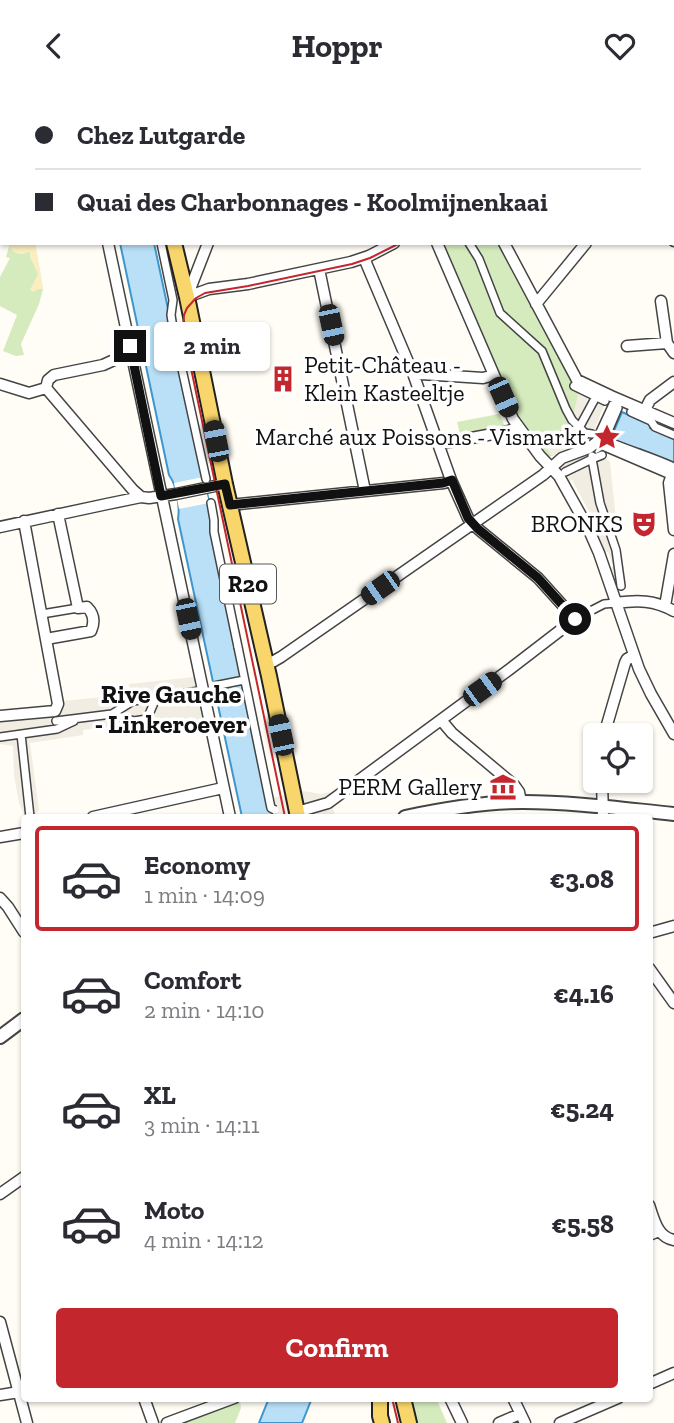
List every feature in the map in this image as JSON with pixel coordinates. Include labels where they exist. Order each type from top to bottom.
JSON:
[{"type":"main road","name":"R20","points":[[171,245],[187,297],[297,814]]},
{"type":"main road","points":[[380,1402],[382,1423]]},
{"type":"main road","points":[[405,1402],[410,1423]]},
{"type":"street","points":[[108,245],[229,814]]},
{"type":"street","name":"R20","points":[[171,245],[173,328],[206,484]]},
{"type":"street","points":[[187,297],[207,245]]},
{"type":"street","points":[[187,297],[209,289],[240,286],[364,258],[390,245]]},
{"type":"street","points":[[439,245],[517,427],[559,476],[588,528],[634,655],[651,694],[674,734]]},
{"type":"street","points":[[470,245],[479,259],[500,313],[542,351],[566,409],[596,441],[602,455]]},
{"type":"street","points":[[505,245],[577,380],[674,435]]},
{"type":"street","points":[[536,304],[584,245]]},
{"type":"street","points":[[364,258],[414,376],[468,518],[538,578],[575,619]]},
{"type":"street","points":[[319,269],[365,491]]},
{"type":"street","points":[[661,301],[667,343],[674,353]]},
{"type":"street","points":[[626,346],[667,343]]},
{"type":"street","points":[[46,388],[48,380],[54,375],[131,356]]},
{"type":"street","points":[[414,376],[421,374],[483,378],[494,375]]},
{"type":"street","points":[[645,411],[650,400],[674,383]]},
{"type":"street","points":[[0,384],[29,393],[46,388]]},
{"type":"street","points":[[573,386],[598,395],[606,401]]},
{"type":"street","points":[[46,388],[141,498]]},
{"type":"street","points":[[598,395],[596,441],[600,503],[616,550],[620,587]]},
{"type":"street","points":[[565,473],[596,441],[617,404]]},
{"type":"street","points":[[617,404],[645,411],[674,423]]},
{"type":"street","points":[[439,444],[509,431],[517,427]]},
{"type":"street","points":[[266,664],[543,475],[566,455],[589,447],[596,441]]},
{"type":"street","points":[[544,443],[596,441],[673,472],[669,483],[674,530]]},
{"type":"street","points":[[230,505],[452,480]]},
{"type":"street","points":[[0,527],[141,498],[176,494],[206,484],[225,484]]},
{"type":"street","name":"R20","points":[[211,502],[214,532],[244,680],[271,808],[276,814]]},
{"type":"street","points":[[58,514],[78,608]]},
{"type":"street","points":[[24,521],[58,704],[56,720]]},
{"type":"street","points":[[297,814],[328,803],[575,619],[604,604],[644,601],[670,608],[674,554]]},
{"type":"street","points":[[41,614],[87,607],[92,611],[94,624],[91,631],[46,639]]},
{"type":"street","points":[[608,723],[625,663],[634,655]]},
{"type":"street","points":[[214,686],[244,680]]},
{"type":"street","points":[[0,716],[79,719],[112,714],[133,701],[199,691]]},
{"type":"street","points":[[112,714],[134,721],[147,719],[148,711],[156,698]]},
{"type":"street","points":[[0,737],[21,734],[56,720],[79,719]]},
{"type":"street","points":[[441,720],[452,733],[514,785],[521,802]]},
{"type":"street","points":[[21,734],[30,814]]},
{"type":"street","points":[[106,814],[223,788]]},
{"type":"street","points":[[602,793],[603,812]]},
{"type":"street","points":[[420,814],[456,807],[521,802],[603,812],[674,814]]},
{"type":"street","points":[[0,837],[21,834]]},
{"type":"street","points":[[1,900],[21,928]]},
{"type":"street","points":[[653,932],[674,926]]},
{"type":"street","points":[[653,974],[674,1003]]},
{"type":"street","points":[[0,1037],[21,1021]]},
{"type":"street","points":[[0,1194],[21,1179]]},
{"type":"street","points":[[654,1233],[674,1240]]},
{"type":"street","points":[[0,1322],[21,1400]]},
{"type":"street","points":[[653,1382],[674,1373]]},
{"type":"street","points":[[0,1395],[19,1392]]},
{"type":"street","points":[[22,1402],[27,1423]]},
{"type":"street","points":[[145,1402],[153,1423]]},
{"type":"street","points":[[167,1423],[223,1402]]},
{"type":"street","points":[[452,1402],[462,1423]]},
{"type":"street","points":[[499,1423],[522,1418],[515,1402]]},
{"type":"street","points":[[560,1423],[609,1402]]},
{"type":"green space","points":[[9,245],[35,245],[43,289],[21,344],[24,355],[16,356],[3,351],[17,315],[0,306],[0,277],[10,258],[6,257]]},
{"type":"green space","points":[[443,245],[499,245],[573,382],[605,403],[585,445],[549,457],[545,456],[517,420]]},
{"type":"green space","points":[[499,414],[505,426],[460,434],[457,422]]},
{"type":"green space","points":[[240,1402],[241,1408],[235,1423],[183,1423]]},
{"type":"green space","points":[[410,1402],[438,1402],[447,1423],[414,1423]]},
{"type":"sand","points":[[35,245],[43,289],[34,292],[30,290],[38,274],[30,253],[16,253],[9,247]]},
{"type":"shaded area","points":[[574,385],[605,403],[585,445],[552,456],[542,441],[571,426],[578,394],[571,390]]},
{"type":"shaded area","points":[[596,450],[610,462],[626,589],[618,591],[608,552],[605,552],[598,536],[601,534],[572,480],[570,481],[563,469],[565,460]]},
{"type":"shaded area","points":[[194,677],[205,726],[134,731],[133,725],[83,730],[83,735],[30,743],[39,810],[36,814],[24,814],[14,775],[13,746],[0,744],[0,721],[58,714],[62,701],[112,696],[113,703],[127,701],[127,694],[130,694],[129,684]]},
{"type":"shaded area","points":[[303,791],[321,794],[330,792],[334,814],[275,814],[272,798]]},
{"type":"water","points":[[120,245],[154,245],[275,814],[241,814],[178,519],[177,496],[169,475]]},
{"type":"water","points":[[622,412],[674,439],[674,464],[640,449],[638,452],[610,440]]},
{"type":"water","points":[[267,1402],[310,1402],[302,1423],[259,1423]]},
{"type":"pier","points":[[203,477],[209,503],[179,509],[174,483]]},
{"type":"tram line","points":[[284,814],[183,330],[184,315],[196,298],[205,293],[352,264],[396,245]]},
{"type":"tram line","points":[[393,1402],[398,1423]]},
{"type":"place","name":"Petit-Château - Klein Kasteeltje","points":[[283,379]]},
{"type":"place","name":"Marché aux Poissons - Vismarkt","points":[[607,437]]},
{"type":"place","name":"BRONKS","points":[[644,524]]},
{"type":"place","name":"PERM Gallery","points":[[503,787]]},
{"type":"district","name":"Rive Gauche - Linkeroever","points":[[171,708]]},
{"type":"route","points":[[130,346],[161,496],[225,484],[230,505],[452,480],[468,518],[538,578],[575,619]]}]
